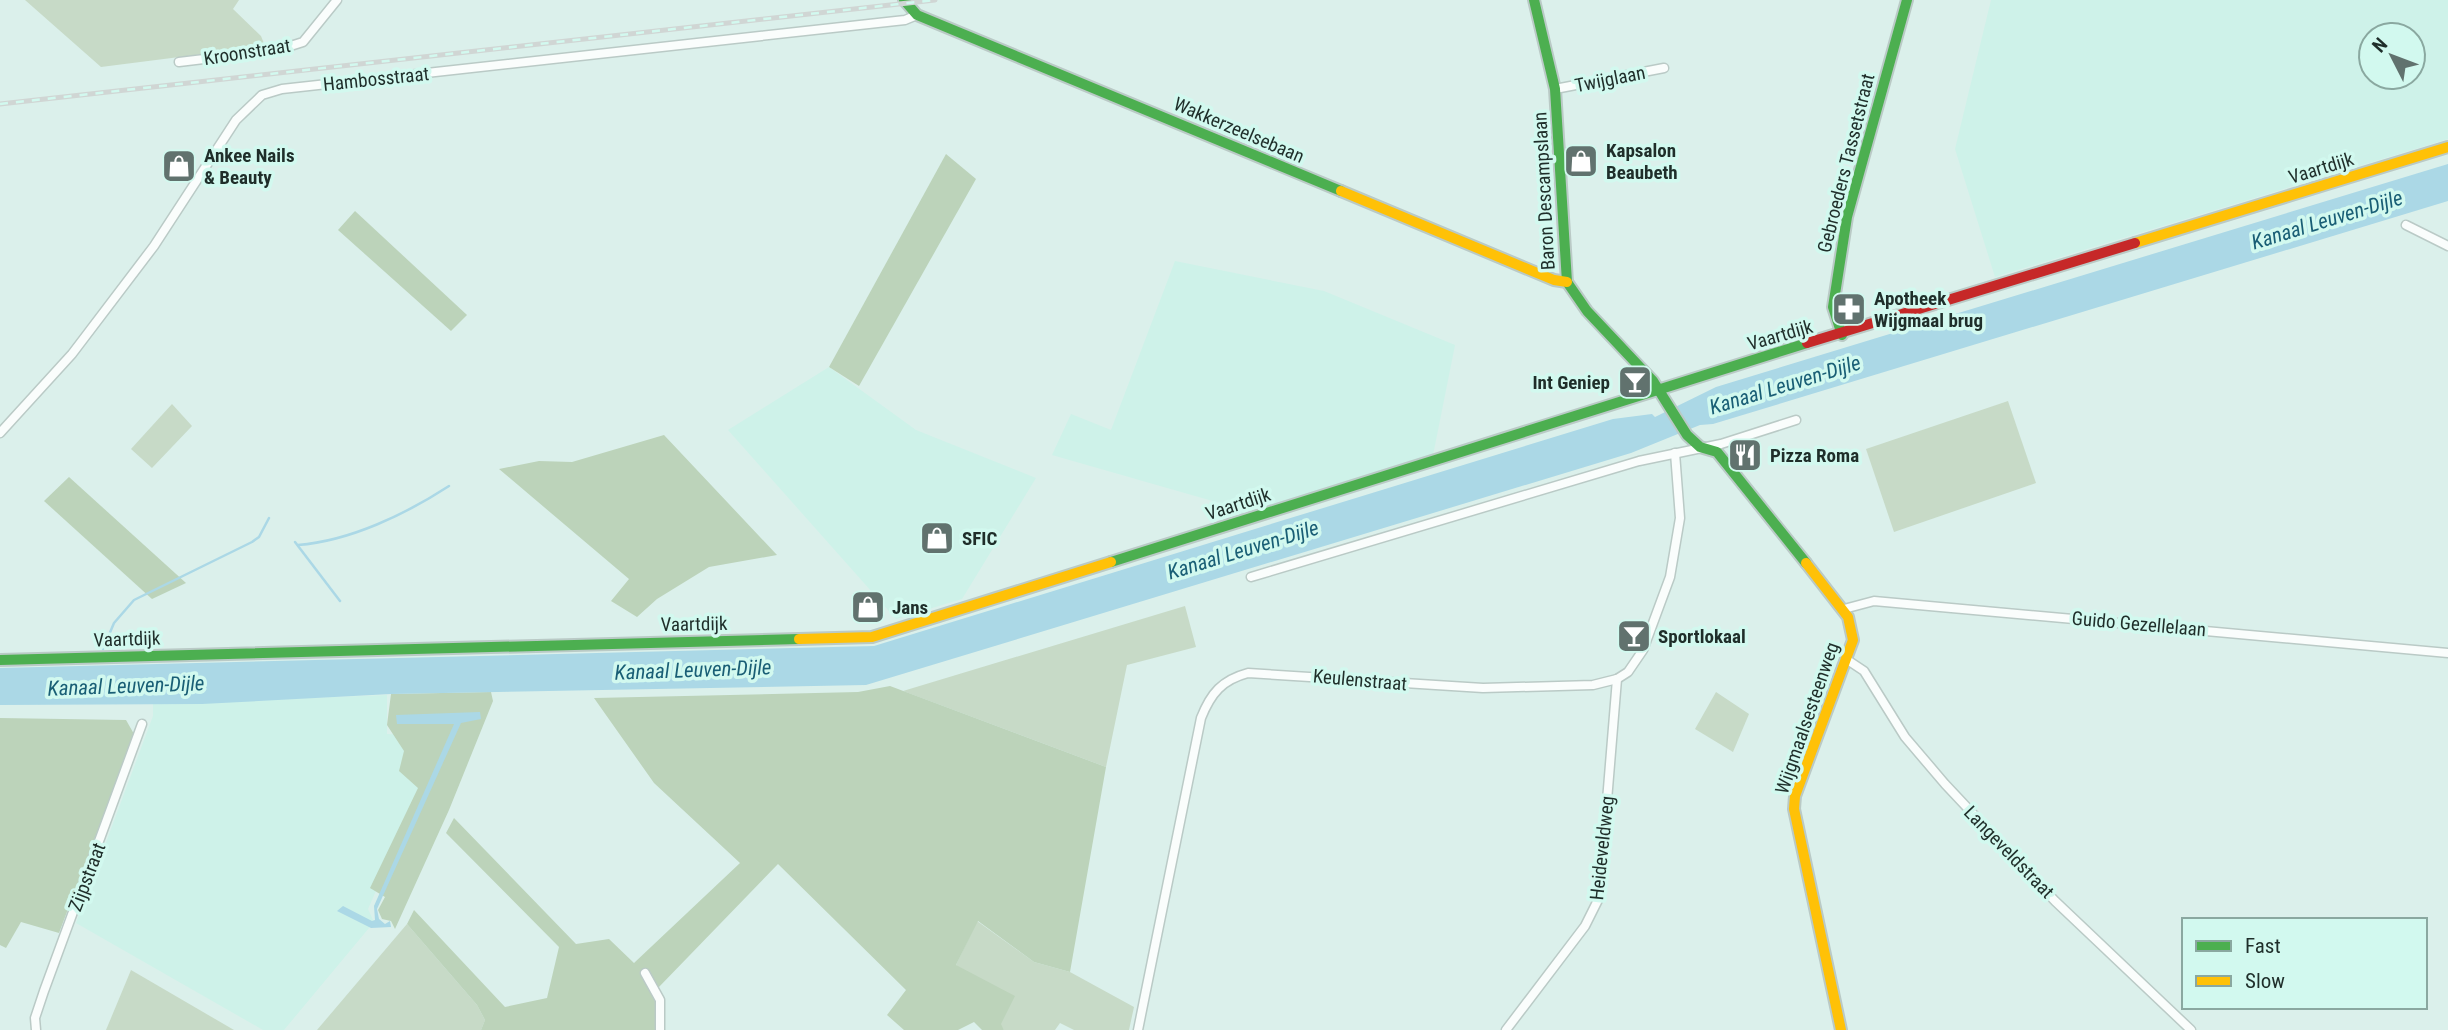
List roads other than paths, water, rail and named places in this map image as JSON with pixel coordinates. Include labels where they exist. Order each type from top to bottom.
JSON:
[{"type":"street","name":"Kroonstraat","points":[[179,62],[278,50],[303,42],[337,0]]},
{"type":"street","name":"Wakkerzeelsebaan","points":[[904,0],[917,15],[1542,275],[1567,282]]},
{"type":"street","name":"Baron Descampslaan","points":[[1534,0],[1555,89],[1567,282],[1587,311],[1659,390]]},
{"type":"street","name":"Gebroeders Tassetstraat","points":[[1842,335],[1833,307],[1847,217],[1907,0]]},
{"type":"street","name":"Hambosstraat","points":[[0,433],[72,354],[154,246],[236,120],[262,95],[282,89],[799,33],[905,20],[917,15]]},
{"type":"street","name":"Twijglaan","points":[[1555,89],[1664,68]]},
{"type":"street","name":"Vaartdijk","points":[[0,660],[872,637],[1659,390],[2448,147]]},
{"type":"street","points":[[2406,225],[2448,246]]},
{"type":"street","name":"Wijgmaalsesteenweg","points":[[1659,390],[1687,435],[1700,447],[1711,448],[1729,465],[1848,617],[1853,640],[1795,796],[1794,809],[1840,1030]]},
{"type":"street","points":[[1251,577],[1639,461],[1721,444],[1796,420]]},
{"type":"street","points":[[1616,679],[1628,672],[1643,650],[1670,577],[1680,518],[1675,453]]},
{"type":"street","name":"Guido Gezellelaan","points":[[1843,609],[1874,601],[2448,653]]},
{"type":"street","name":"Langeveldstraat","points":[[1846,659],[1864,671],[1905,737],[1928,767],[2056,901],[2191,1030]]},
{"type":"street","name":"Keulenstraat","points":[[1138,1030],[1201,718],[1209,698],[1218,687],[1234,677],[1248,673],[1483,688],[1593,685],[1616,679]]},
{"type":"street","name":"Heideveldweg","points":[[1506,1030],[1585,926],[1600,898],[1616,679]]},
{"type":"street","name":"Zijpstraat","points":[[36,1030],[35,1018],[44,991],[142,724]]},
{"type":"street","points":[[645,973],[660,1000],[660,1030]]},
{"type":"water","name":"Kanaal Leuven-Dijle","points":[[2448,164],[2448,201],[1713,424],[1700,425],[1631,453],[866,685],[391,694],[202,704],[0,705],[0,668],[874,646],[1613,419],[1652,414],[1655,417],[1716,387]]},
{"type":"water","points":[[480,712],[481,719],[461,723],[377,909],[379,919],[385,924],[390,921],[391,927],[371,928],[337,911],[343,906],[372,921],[375,920],[374,906],[454,724],[397,724],[396,715]]},
{"type":"waterway","points":[[298,545],[357,532],[396,516],[449,486]]},
{"type":"waterway","points":[[103,649],[114,623],[134,600],[252,542],[259,537],[269,518]]},
{"type":"waterway","points":[[295,542],[340,601]]},
{"type":"railway","points":[[0,104],[935,0]]},
{"type":"place","name":"Kapsalon Beaubeth","points":[[1581,161]]},
{"type":"place","name":"Ankee Nails & Beauty","points":[[179,166]]},
{"type":"place","name":"Apotheek Wijgmaal brug","points":[[1849,309]]},
{"type":"place","name":"Int Geniep","points":[[1635,382]]},
{"type":"place","name":"Pizza Roma","points":[[1745,455]]},
{"type":"place","name":"SFIC","points":[[937,538]]},
{"type":"place","name":"Jans","points":[[868,607]]},
{"type":"place","name":"Sportlokaal","points":[[1634,636]]}]
